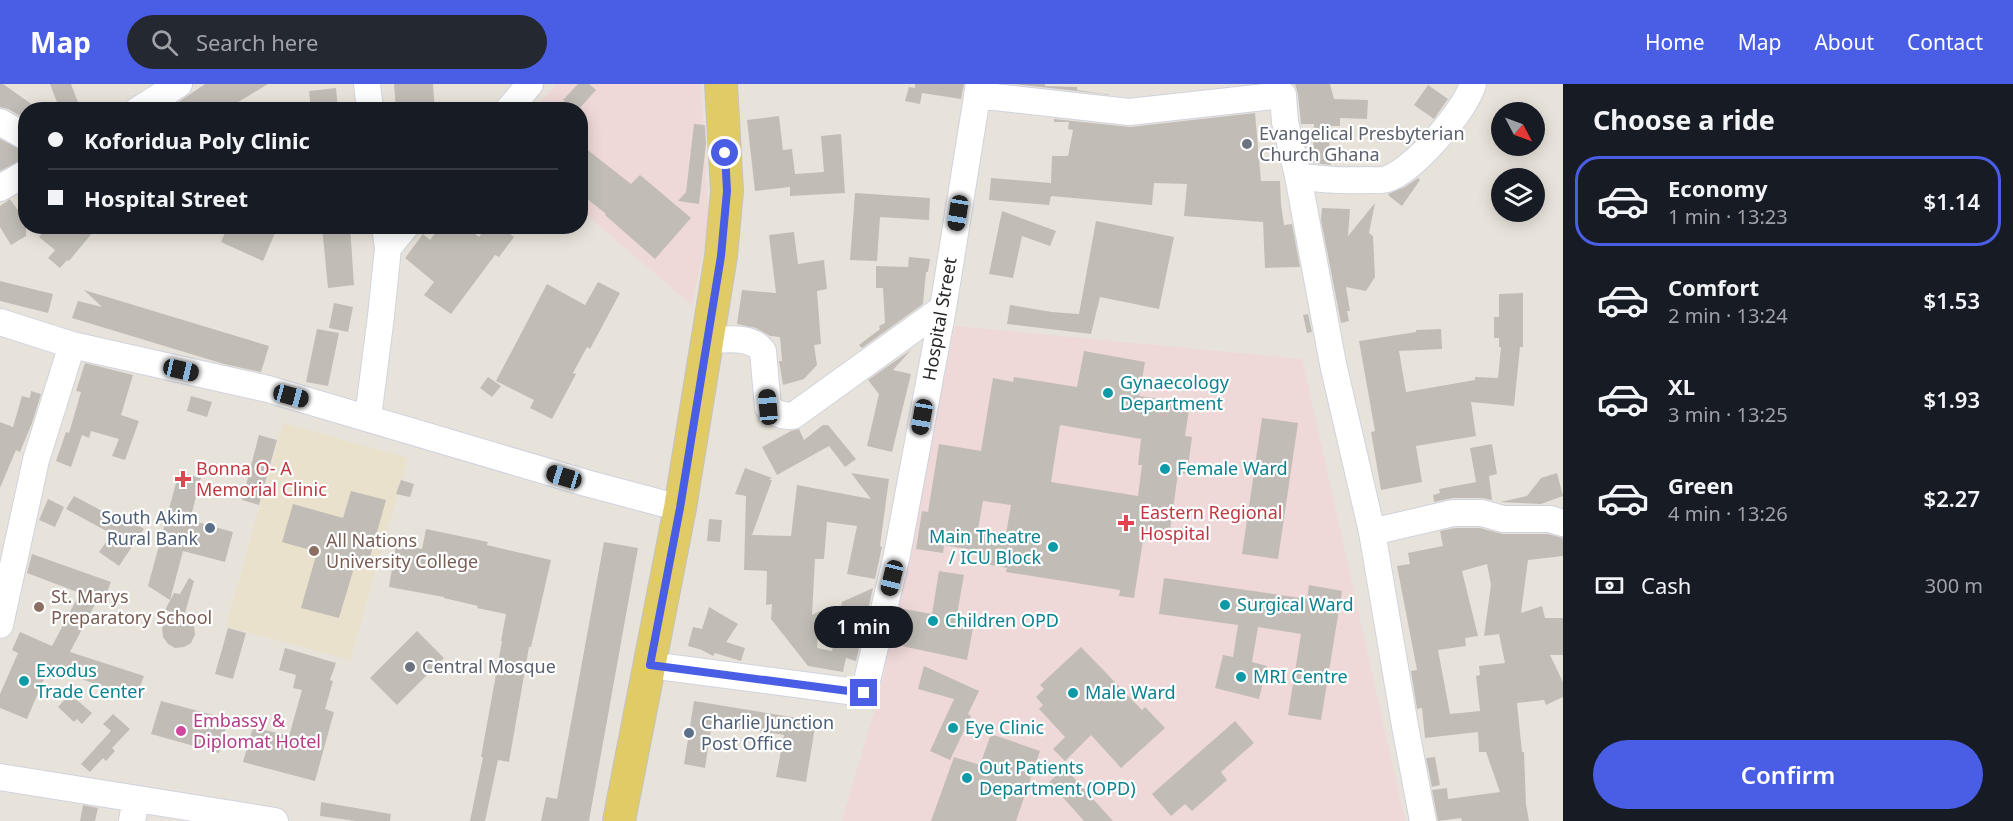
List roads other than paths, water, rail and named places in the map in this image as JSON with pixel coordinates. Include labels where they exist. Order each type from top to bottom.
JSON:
[{"type":"main road","points":[[619,821],[680,508],[721,256],[727,191],[721,84]]},
{"type":"street","points":[[151,102],[179,84]]},
{"type":"street","points":[[367,84],[369,102]]},
{"type":"street","points":[[515,102],[530,84]]},
{"type":"street","points":[[1298,176],[1334,181],[1385,180],[1399,174],[1421,154],[1457,114],[1473,84]]},
{"type":"street","points":[[978,89],[1129,112],[1283,95],[1286,122],[1333,364],[1372,532],[1423,821]]},
{"type":"street","name":"Hospital Street","points":[[650,665],[864,693],[897,555],[943,308],[978,89]]},
{"type":"street","points":[[0,122],[18,132]]},
{"type":"street","points":[[0,188],[18,178]]},
{"type":"street","points":[[368,417],[379,338],[387,237]]},
{"type":"street","points":[[707,340],[750,340],[758,344],[763,351],[768,407],[775,414],[792,416],[943,308]]},
{"type":"street","points":[[0,322],[72,345],[268,389],[586,483],[680,508]]},
{"type":"street","points":[[0,625],[36,460],[72,345]]},
{"type":"street","points":[[1372,532],[1453,513],[1482,513],[1503,519],[1550,519],[1563,523]]},
{"type":"street","points":[[0,777],[134,810],[275,821]]},
{"type":"place","name":"Evangelical Presbyterian Church Ghana","points":[[1247,144]]},
{"type":"place","name":"Gynaecology Department","points":[[1108,393]]},
{"type":"place","name":"Female Ward","points":[[1165,469]]},
{"type":"place","name":"Bonna O- A Memorial Clinic","points":[[183,479]]},
{"type":"place","name":"Eastern Regional Hospital","points":[[1126,523]]},
{"type":"place","name":"South Akim Rural Bank","points":[[210,528]]},
{"type":"place","name":"Main Theatre / ICU Block","points":[[1053,547]]},
{"type":"place","name":"All Nations University College","points":[[314,551]]},
{"type":"place","name":"Surgical Ward","points":[[1225,605]]},
{"type":"place","name":"St. Marys Preparatory School","points":[[39,607]]},
{"type":"place","name":"Children OPD","points":[[933,621]]},
{"type":"place","name":"Central Mosque","points":[[410,667]]},
{"type":"place","name":"MRI Centre","points":[[1241,677]]},
{"type":"place","name":"Exodus Trade Center","points":[[24,681]]},
{"type":"place","name":"Male Ward","points":[[1073,693]]},
{"type":"place","name":"Eye Clinic","points":[[953,728]]},
{"type":"place","name":"Embassy & Diplomat Hotel","points":[[181,731]]},
{"type":"place","name":"Charlie Junction Post Office","points":[[689,733]]},
{"type":"place","name":"Out Patients Department (OPD)","points":[[967,778]]}]
